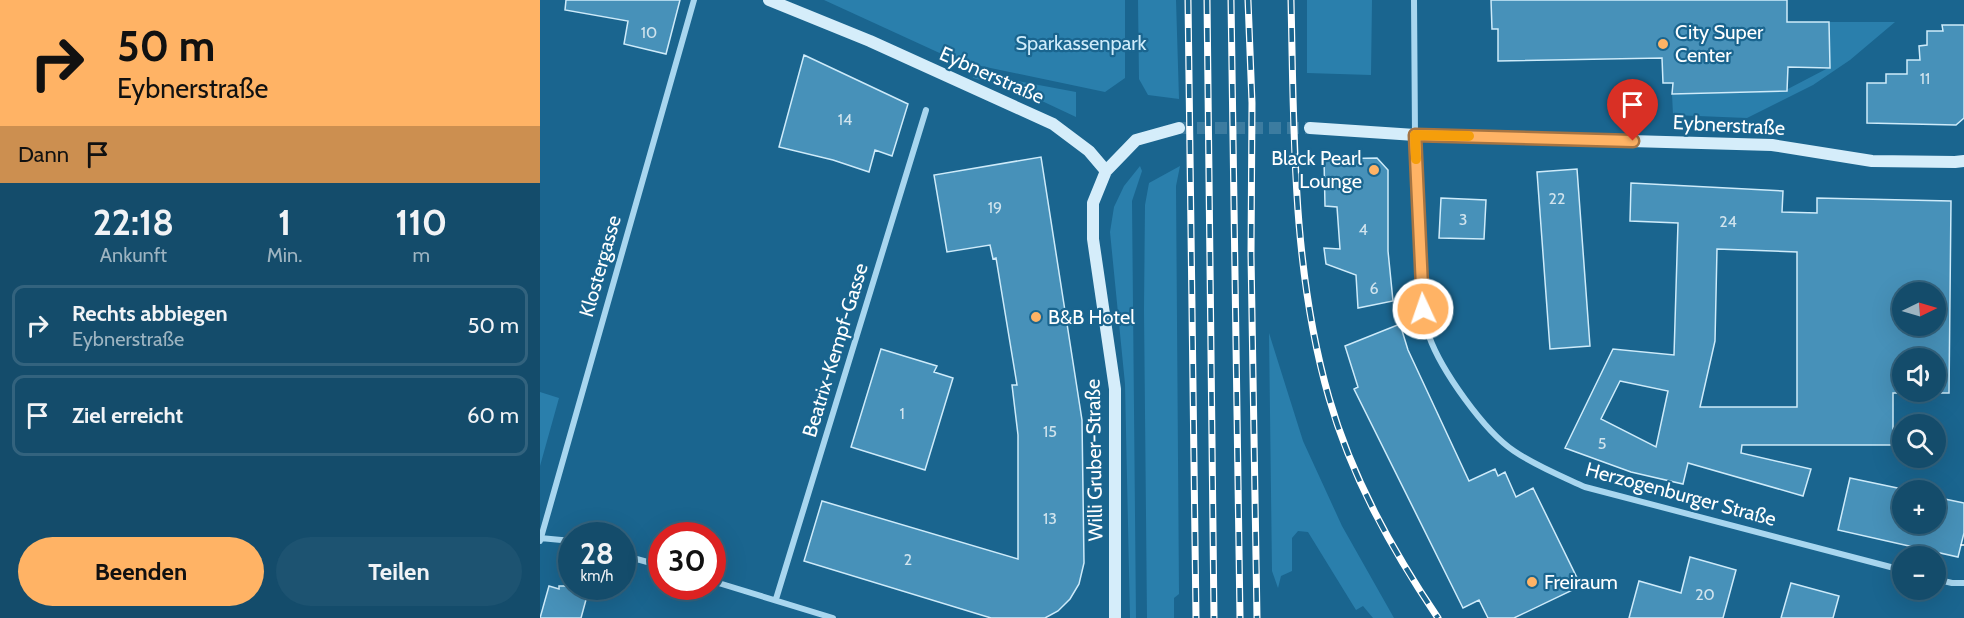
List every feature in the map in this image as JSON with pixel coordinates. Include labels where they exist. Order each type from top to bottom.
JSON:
[{"type":"street","name":"Klostergasse","points":[[540,539],[694,0]]},
{"type":"street","name":"Eybnerstraße","points":[[770,0],[870,41],[1053,124],[1089,151],[1106,171]]},
{"type":"street","name":"Herzogenburger Straße","points":[[1414,0],[1415,135],[1423,309],[1429,336],[1454,381],[1481,420],[1512,450],[1543,468],[1585,487],[1892,567]]},
{"type":"street","name":"Beatrix-Kempf-Gasse","points":[[776,599],[926,110]]},
{"type":"street","name":"Eybnerstraße","points":[[1310,128],[1415,135],[1772,144],[1872,161],[1955,162],[1964,160]]},
{"type":"street","points":[[1106,171],[1136,140],[1179,129]]},
{"type":"street","name":"Willi Gruber-Straße","points":[[1106,171],[1093,203],[1093,239],[1115,389],[1113,615]]},
{"type":"street","points":[[540,539],[558,540]]},
{"type":"street","points":[[1946,582],[1964,583]]},
{"type":"street","points":[[726,585],[833,618]]},
{"type":"green space","name":"Sparkassenpark","points":[[824,0],[1125,0],[1125,78],[1105,92],[957,61]]},
{"type":"green space","points":[[1138,0],[1176,0],[1179,99],[1148,95],[1139,79]]},
{"type":"green space","points":[[1307,0],[1372,0],[1371,75],[1307,73]]},
{"type":"green space","points":[[1829,22],[1895,22],[1850,60],[1813,85],[1747,118],[1673,115],[1672,94],[1784,91],[1830,67]]},
{"type":"green space","points":[[974,73],[1076,92],[1076,117],[1027,94],[973,78]]},
{"type":"green space","points":[[1140,166],[1142,171],[1132,201],[1136,618],[1130,618],[1125,384],[1110,232],[1114,207],[1124,186]]},
{"type":"green space","points":[[1180,166],[1176,186],[1179,594],[1174,598],[1174,618],[1147,618],[1145,205],[1149,183]]},
{"type":"green space","points":[[1269,333],[1303,441],[1342,526],[1394,618],[1373,618],[1363,606],[1356,610],[1308,532],[1298,531],[1292,538],[1292,571],[1281,576],[1278,588],[1272,571]]},
{"type":"green space","points":[[540,392],[559,398],[540,466]]},
{"type":"building","points":[[566,0],[680,0],[666,54],[624,44],[628,21],[565,10]]},
{"type":"building","name":"City Super Center","points":[[1491,0],[1787,0],[1787,22],[1829,22],[1830,68],[1788,67],[1787,91],[1672,94],[1673,83],[1663,83],[1662,58],[1498,61],[1498,29],[1492,29]]},
{"type":"building","points":[[1942,25],[1964,25],[1964,118],[1956,125],[1867,123],[1867,83],[1886,83],[1886,74],[1907,74],[1907,60],[1920,60],[1919,46],[1927,45],[1927,31],[1943,31]]},
{"type":"building","points":[[804,55],[908,104],[892,156],[875,150],[869,172],[833,160],[779,147]]},
{"type":"building","points":[[1041,157],[1082,420],[1084,563],[1079,584],[1070,599],[1058,611],[1045,618],[991,618],[804,561],[822,501],[1018,559],[1018,435],[1012,385],[1017,385],[996,258],[993,259],[990,245],[947,252],[934,175]]},
{"type":"building","points":[[1377,158],[1388,170],[1388,251],[1393,301],[1358,308],[1356,275],[1326,264],[1324,248],[1340,249],[1337,207],[1325,206],[1324,159]]},
{"type":"building","points":[[1577,169],[1590,346],[1550,349],[1537,172]]},
{"type":"building","points":[[1631,183],[1783,191],[1782,212],[1817,213],[1817,198],[1951,201],[1949,393],[1946,393],[1946,348],[1892,348],[1892,445],[1742,445],[1741,453],[1811,469],[1803,496],[1688,463],[1683,484],[1631,472],[1565,448],[1613,349],[1674,355],[1678,223],[1630,221]],"holes":[[[1717,249],[1797,252],[1797,407],[1700,407],[1715,341]],[[1620,381],[1668,391],[1656,447],[1601,419]]]},
{"type":"building","points":[[1441,198],[1486,200],[1484,239],[1439,238]]},
{"type":"building","points":[[1400,324],[1408,350],[1469,481],[1495,469],[1498,476],[1505,472],[1516,497],[1533,488],[1581,586],[1514,618],[1488,618],[1479,600],[1463,608],[1354,389],[1358,387],[1345,346]]},
{"type":"building","points":[[881,349],[937,366],[934,372],[953,378],[925,470],[851,447]]},
{"type":"building","points":[[1850,478],[1892,487],[1892,534],[1946,534],[1946,499],[1964,503],[1964,533],[1958,557],[1946,554],[1946,546],[1909,546],[1838,530]]},
{"type":"building","points":[[1690,557],[1736,570],[1723,618],[1629,618],[1639,581],[1681,593]]},
{"type":"building","points":[[1791,583],[1839,596],[1833,618],[1781,618]]},
{"type":"building","points":[[549,586],[558,589],[558,600],[586,600],[581,618],[540,618]]},
{"type":"tunnel","points":[[1179,128],[1310,128]]},
{"type":"railway","points":[[1188,0],[1196,618]]},
{"type":"railway","points":[[1207,0],[1214,618]]},
{"type":"railway","points":[[1231,0],[1240,618]]},
{"type":"railway","points":[[1248,0],[1252,103],[1251,255],[1257,618]]},
{"type":"railway","points":[[1291,0],[1297,200],[1308,300],[1317,349],[1338,428],[1361,485],[1389,540],[1438,618]]},
{"type":"slow traffic","points":[[1416,159],[1415,135],[1469,136]]},
{"type":"place","name":"City Super Center","points":[[1663,44]]},
{"type":"place","name":"Black Pearl Lounge","points":[[1374,170]]},
{"type":"place","name":"B&B Hotel","points":[[1036,317]]},
{"type":"place","name":"Freiraum","points":[[1532,582]]},
{"type":"route","points":[[1423,309],[1415,135],[1633,141]]}]
